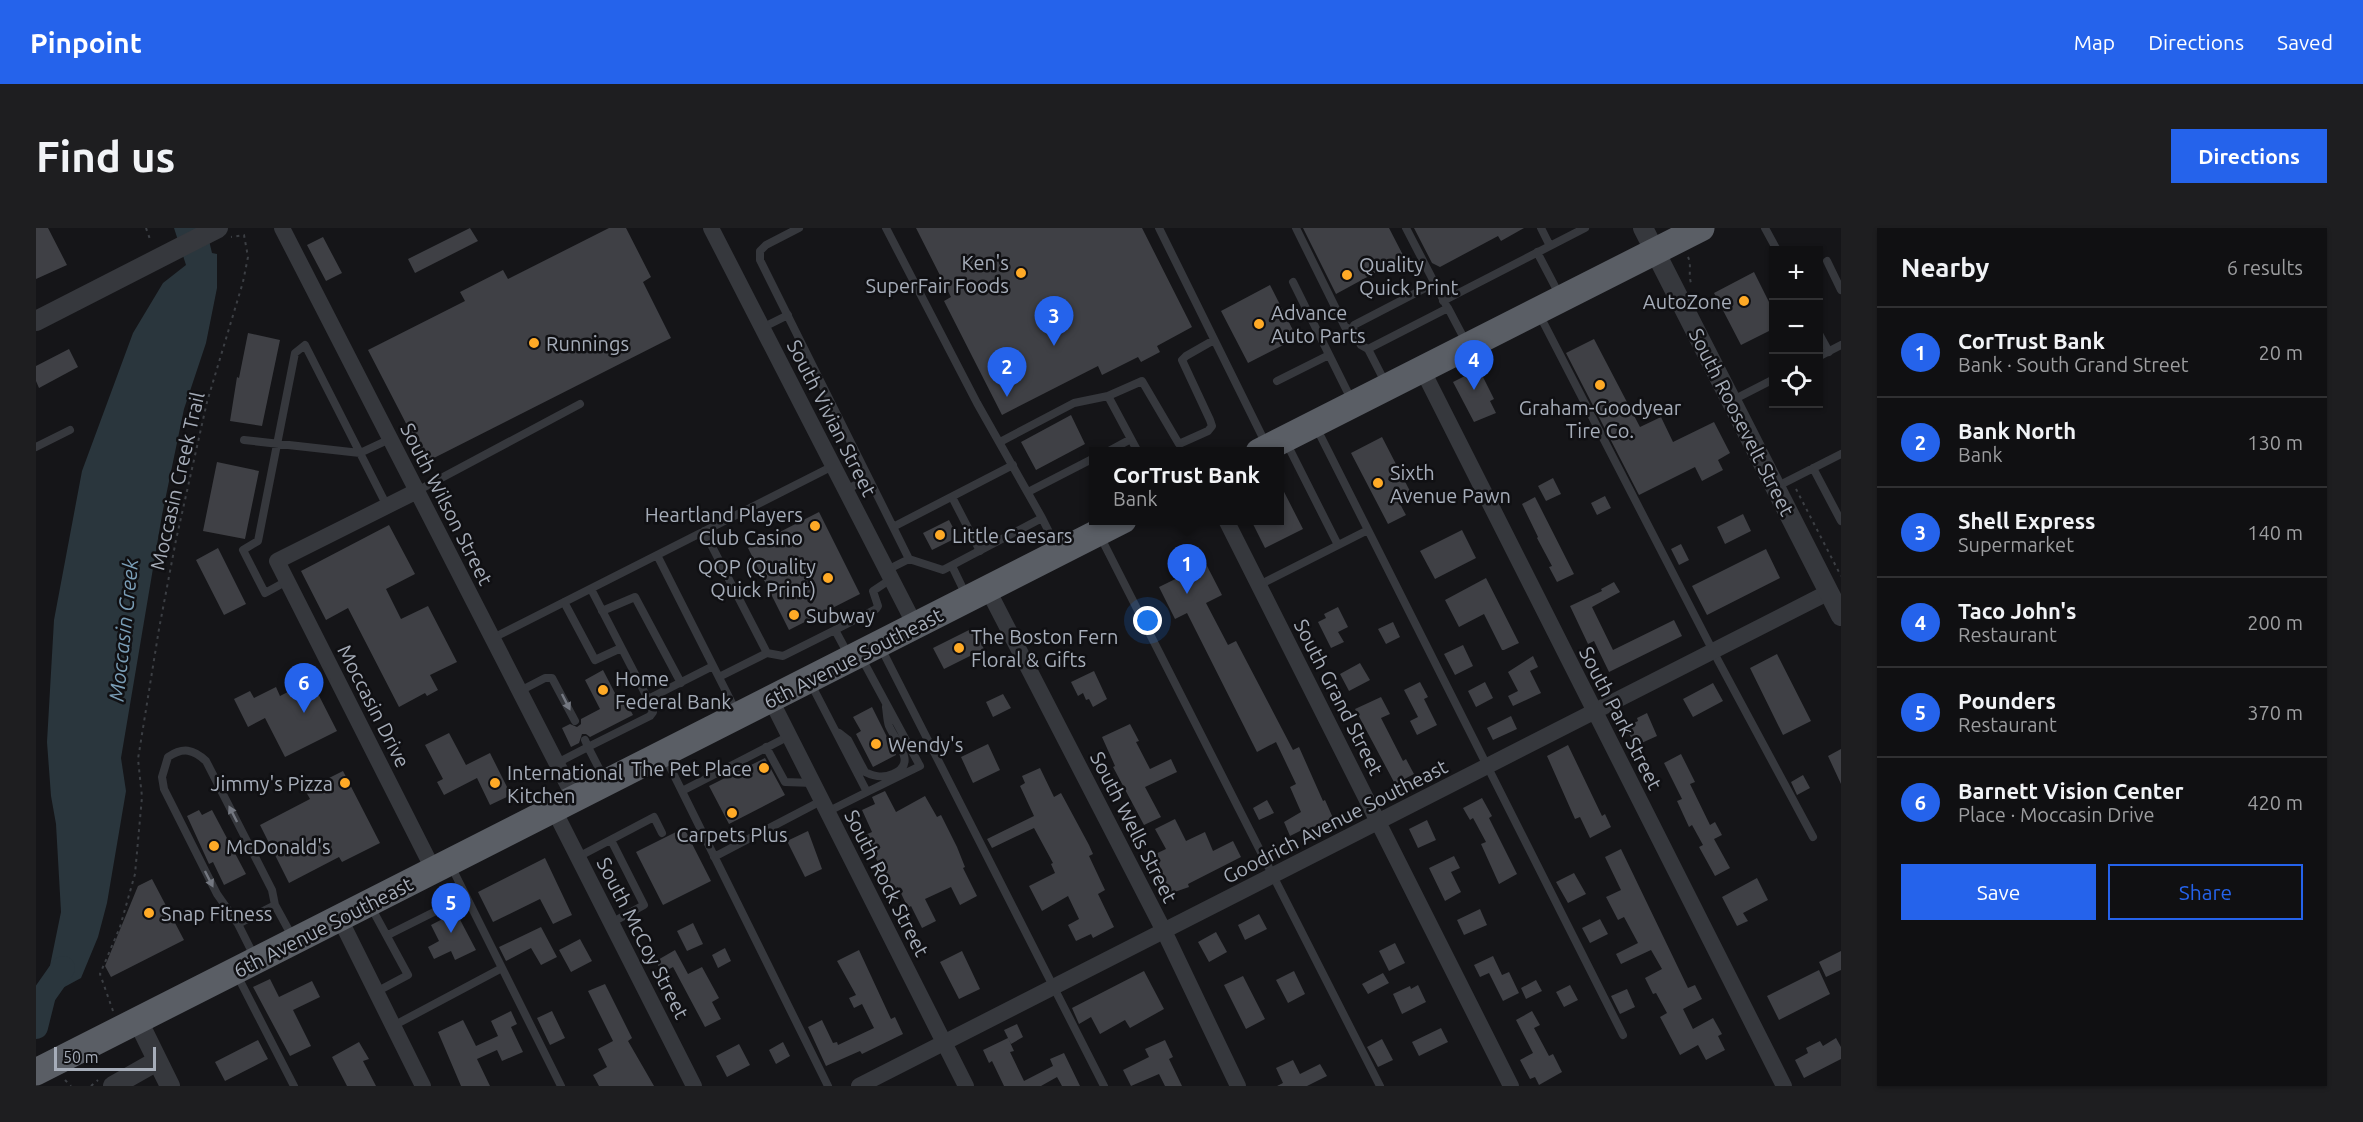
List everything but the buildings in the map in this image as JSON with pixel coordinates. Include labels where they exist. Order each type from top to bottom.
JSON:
[{"type":"highway","points":[[1270,446],[1550,304],[1649,240],[1701,228]]},
{"type":"highway","name":"6th Avenue Southeast","points":[[36,1072],[67,1068],[130,1025],[1113,525]]},
{"type":"street","name":"South Wilson Street","points":[[282,228],[557,763],[565,804]]},
{"type":"street","points":[[36,321],[215,229]]},
{"type":"street","name":"South Vivian Street","points":[[715,229],[762,328],[916,627]]},
{"type":"street","name":"South Roosevelt Street","points":[[1649,240],[1836,601]]},
{"type":"street","name":"South Park Street","points":[[1422,369],[1784,1086]]},
{"type":"street","points":[[387,506],[417,491]]},
{"type":"street","name":"Moccasin Drive","points":[[387,506],[277,561],[441,867]]},
{"type":"street","name":"South Grand Street","points":[[1229,525],[1511,1086]]},
{"type":"street","name":"South Wells Street","points":[[979,595],[1164,931],[1238,1086]]},
{"type":"street","name":"Goodrich Avenue Southeast","points":[[859,1086],[1713,651],[1836,601]]},
{"type":"street","name":"South Rock Street","points":[[771,700],[966,1086]]},
{"type":"street","name":"South McCoy Street","points":[[565,804],[578,857],[694,1086]]},
{"type":"street","points":[[339,919],[423,1086]]},
{"type":"street","points":[[130,1025],[157,1061],[170,1086]]},
{"type":"street","points":[[113,1086],[157,1061]]},
{"type":"lane","points":[[799,228],[766,245],[760,250],[760,260],[909,559],[943,570],[1042,518]]},
{"type":"lane","points":[[886,228],[977,403],[1028,492],[1059,553]]},
{"type":"lane","points":[[1159,228],[1214,340],[1270,446]]},
{"type":"lane","points":[[1296,228],[1345,327],[1353,330],[1361,345],[1368,348],[1387,387]]},
{"type":"lane","points":[[1406,228],[1468,346]]},
{"type":"lane","points":[[1541,228],[1550,246]]},
{"type":"lane","points":[[1368,348],[1537,252],[1585,228]]},
{"type":"lane","points":[[1765,228],[1775,246]]},
{"type":"lane","points":[[1537,252],[1550,304],[1713,651],[1813,837]]},
{"type":"lane","points":[[1827,261],[1841,290]]},
{"type":"lane","points":[[1293,282],[1354,404]]},
{"type":"lane","points":[[1353,330],[1354,325],[1435,283]]},
{"type":"lane","points":[[762,328],[788,315]]},
{"type":"lane","points":[[1000,442],[1074,403],[1108,396],[1142,381],[1179,444],[1200,435],[1212,426],[1182,360],[1214,340]]},
{"type":"lane","points":[[1823,341],[1829,352]]},
{"type":"lane","points":[[287,581],[265,592],[243,550],[258,541],[295,352],[305,345],[387,506]]},
{"type":"lane","points":[[1823,355],[1841,345]]},
{"type":"lane","points":[[1277,381],[1329,355]]},
{"type":"lane","points":[[1731,401],[1769,381]]},
{"type":"lane","points":[[1108,396],[1135,447]]},
{"type":"lane","points":[[417,491],[580,404]]},
{"type":"lane","points":[[1314,424],[1623,1035]]},
{"type":"lane","points":[[36,447],[70,430]]},
{"type":"lane","points":[[244,440],[360,453],[390,439]]},
{"type":"lane","points":[[1116,447],[1131,439]]},
{"type":"lane","points":[[1775,487],[1841,454]]},
{"type":"lane","points":[[1028,492],[1089,461]]},
{"type":"lane","points":[[893,527],[1013,465]]},
{"type":"lane","points":[[493,638],[833,466]]},
{"type":"lane","points":[[1284,467],[1338,546]]},
{"type":"lane","points":[[1813,468],[1841,521]]},
{"type":"lane","points":[[846,490],[868,478]]},
{"type":"lane","points":[[952,497],[980,551]]},
{"type":"lane","points":[[1259,585],[1368,530]]},
{"type":"lane","points":[[704,531],[767,653]]},
{"type":"lane","points":[[1098,533],[1380,1086]]},
{"type":"lane","points":[[657,555],[739,716]]},
{"type":"lane","points":[[719,677],[767,653],[783,656],[876,609],[878,606],[873,591],[889,574],[909,559]]},
{"type":"lane","points":[[952,566],[979,595]]},
{"type":"lane","points":[[557,763],[587,743],[650,716],[653,712],[591,589]]},
{"type":"lane","points":[[602,611],[628,598],[635,597],[681,683]]},
{"type":"lane","points":[[564,602],[595,660],[621,648]]},
{"type":"lane","points":[[835,630],[863,653],[1053,987],[1104,1086]]},
{"type":"lane","points":[[714,857],[824,806],[867,792],[920,766],[885,702],[863,653]]},
{"type":"lane","points":[[648,699],[713,666]]},
{"type":"lane","points":[[520,691],[545,678],[552,678],[575,722]]},
{"type":"lane","points":[[809,681],[867,792]]},
{"type":"lane","points":[[834,729],[848,740],[866,772],[881,777],[901,770],[905,766],[906,759],[888,724],[885,702]]},
{"type":"lane","points":[[682,791],[789,736]]},
{"type":"lane","points":[[587,743],[607,783]]},
{"type":"lane","points":[[766,747],[785,782],[813,783]]},
{"type":"lane","points":[[294,1086],[246,966],[237,924],[217,894],[164,789],[162,777],[164,765],[168,757],[177,751],[188,750],[197,753],[206,761],[272,890],[275,905],[295,942]]},
{"type":"lane","points":[[663,754],[828,1086]]},
{"type":"lane","points":[[578,857],[654,817],[662,833]]},
{"type":"lane","points":[[611,840],[644,905],[611,923]]},
{"type":"lane","points":[[441,867],[466,896],[561,1086]]},
{"type":"lane","points":[[388,935],[466,896]]},
{"type":"lane","points":[[369,904],[408,975],[376,992]]},
{"type":"lane","points":[[237,924],[275,905]]},
{"type":"lane","points":[[393,1026],[502,968]]},
{"type":"path","name":"Moccasin Creek Trail","points":[[130,1025],[103,986],[100,974],[120,927],[135,874],[142,797],[138,759],[159,629],[207,402],[243,282],[248,257],[244,235]]},
{"type":"path","points":[[67,1068],[71,1086]]},
{"type":"water","points":[[174,228],[206,228],[212,253],[217,254],[217,288],[206,343],[184,409],[162,515],[121,758],[126,791],[107,903],[98,937],[81,978],[44,995],[61,912],[56,824],[51,796],[47,742],[54,620],[82,471],[133,333],[163,283],[186,265]]},
{"type":"waterway","name":"Moccasin Creek","points":[[36,1027],[44,995],[63,968]]},
{"type":"place","name":"Ken's SuperFair Foods","points":[[1021,273]]},
{"type":"place","name":"Quality Quick Print","points":[[1347,275]]},
{"type":"place","name":"AutoZone","points":[[1744,301]]},
{"type":"place","name":"Advance Auto Parts","points":[[1259,324]]},
{"type":"place","name":"Runnings","points":[[534,343]]},
{"type":"place","name":"Shell Express","points":[[1054,346]]},
{"type":"place","name":"Graham-Goodyear Tire Co.","points":[[1600,385]]},
{"type":"place","name":"Taco John's","points":[[1474,390]]},
{"type":"place","name":"Bank North","points":[[1007,397]]},
{"type":"place","name":"Sixth Avenue Pawn","points":[[1378,483]]},
{"type":"place","name":"Heartland Players Club Casino","points":[[815,526]]},
{"type":"place","name":"Little Caesars","points":[[940,535]]},
{"type":"place","name":"QQP (Quality Quick Print)","points":[[828,578]]},
{"type":"place","name":"CorTrust Bank","points":[[1187,594]]},
{"type":"place","name":"Subway","points":[[794,615]]},
{"type":"place","name":"The Boston Fern Floral & Gifts","points":[[959,648]]},
{"type":"place","name":"Home Federal Bank","points":[[603,690]]},
{"type":"place","name":"Barnett Vision Center","points":[[304,713]]},
{"type":"place","name":"Wendy's","points":[[876,744]]},
{"type":"place","name":"The Pet Place","points":[[764,768]]},
{"type":"place","name":"Jimmy's Pizza","points":[[345,783]]},
{"type":"place","name":"International Kitchen","points":[[495,783]]},
{"type":"place","name":"Carpets Plus","points":[[732,813]]},
{"type":"place","name":"McDonald's","points":[[214,846]]},
{"type":"place","name":"Snap Fitness","points":[[149,913]]},
{"type":"place","name":"Pounders","points":[[451,933]]}]
